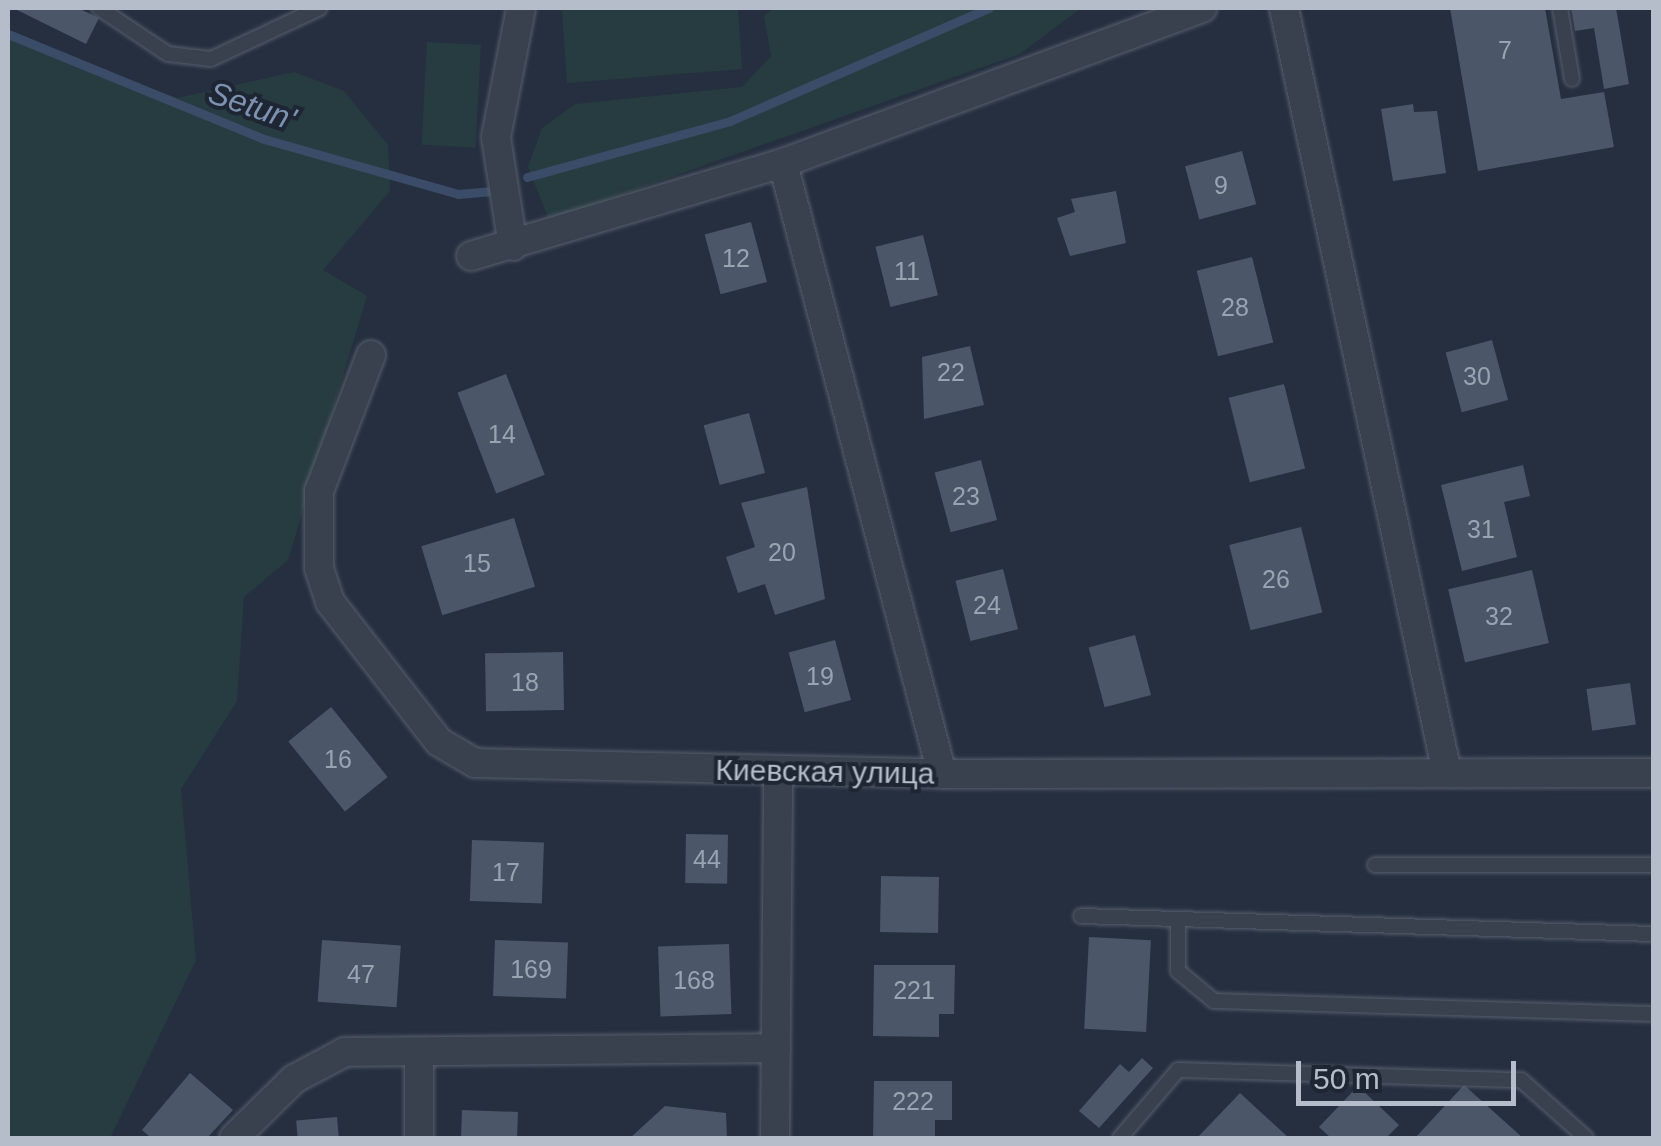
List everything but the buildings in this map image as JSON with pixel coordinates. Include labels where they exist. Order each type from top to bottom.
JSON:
[{"type":"street","points":[[513,246],[496,137],[521,8]]},
{"type":"street","points":[[472,256],[783,164],[1202,8]]},
{"type":"street","points":[[1284,8],[1447,773]]},
{"type":"street","points":[[783,164],[942,774]]},
{"type":"street","name":"Киевская улица","points":[[371,355],[319,491],[319,568],[330,602],[439,742],[476,763],[516,767],[942,774],[1654,773]]},
{"type":"street","points":[[775,1138],[778,772]]},
{"type":"street","points":[[234,1138],[294,1079],[345,1052],[776,1048]]},
{"type":"street","points":[[418,1138],[419,1052]]},
{"type":"lane","points":[[98,8],[168,54],[211,59],[320,8]]},
{"type":"lane","points":[[1560,8],[1572,78]]},
{"type":"lane","points":[[1375,865],[1654,866]]},
{"type":"lane","points":[[1081,916],[1654,934]]},
{"type":"lane","points":[[1178,919],[1178,971],[1214,1001],[1654,1014]]},
{"type":"lane","points":[[1120,1138],[1178,1070],[1521,1080],[1586,1138]]},
{"type":"green space","points":[[562,8],[738,8],[742,69],[567,83]]},
{"type":"green space","points":[[774,8],[1081,8],[1020,54],[549,220],[528,167],[542,128],[575,104],[742,87],[771,56],[764,16]]},
{"type":"green space","points":[[8,37],[178,98],[294,72],[344,91],[388,145],[390,191],[323,270],[367,296],[288,560],[244,597],[237,701],[181,789],[196,960],[110,1138],[8,1138]]},
{"type":"green space","points":[[427,42],[481,45],[476,148],[422,145]]},
{"type":"waterway","name":"Setun'","points":[[527,177],[730,121],[989,8]]},
{"type":"waterway","name":"Setun'","points":[[8,34],[264,139],[458,194],[490,191]]}]
